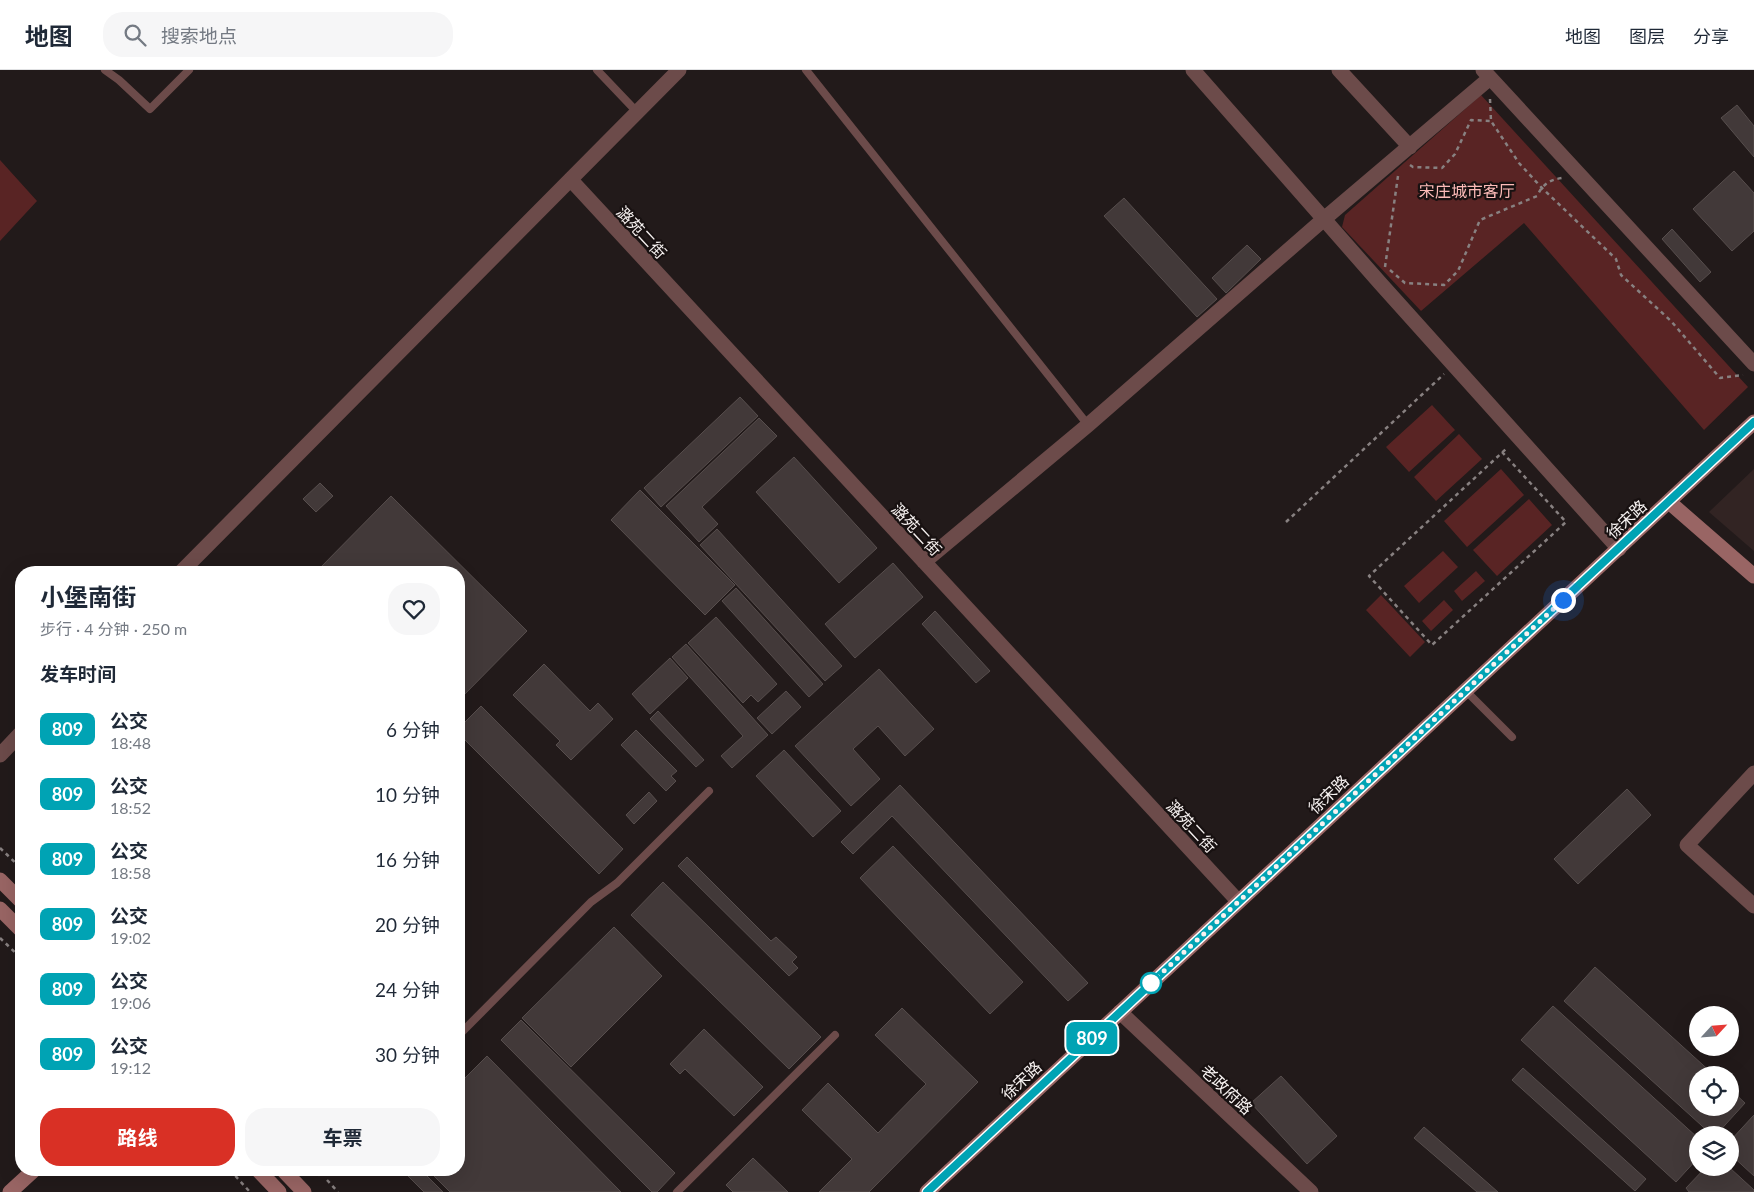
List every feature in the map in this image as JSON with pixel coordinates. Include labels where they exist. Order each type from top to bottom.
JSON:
[{"type":"street","points":[[187,566],[679,70]]},
{"type":"street","points":[[1193,70],[1380,283],[1619,549]]},
{"type":"street","points":[[1339,70],[1404,152]]},
{"type":"street","points":[[924,562],[1088,425],[1324,219],[1404,152],[1487,74],[1580,175],[1750,369]]},
{"type":"street","name":"潞苑二街","points":[[571,180],[1238,901]]},
{"type":"street","name":"徐宋路","points":[[927,1192],[1754,422]]},
{"type":"street","points":[[1669,502],[1754,576]]},
{"type":"street","points":[[0,755],[15,739]]},
{"type":"street","points":[[1754,773],[1687,845],[1754,906]]},
{"type":"street","points":[[0,880],[15,895]]},
{"type":"street","points":[[0,909],[15,924]]},
{"type":"street","name":"老政府路","points":[[1120,1012],[1311,1192]]},
{"type":"street","points":[[10,1192],[27,1176]]},
{"type":"street","points":[[264,1176],[279,1192]]},
{"type":"street","points":[[289,1176],[304,1192]]},
{"type":"lane","points":[[104,70],[119,80],[150,109],[189,70]]},
{"type":"lane","points":[[597,70],[637,112]]},
{"type":"lane","points":[[806,70],[1088,425]]},
{"type":"lane","points":[[1465,690],[1512,738]]},
{"type":"lane","points":[[465,1029],[591,902],[617,883],[709,791]]},
{"type":"lane","points":[[677,1192],[835,1035]]},
{"type":"path","points":[[1487,74],[1491,121],[1519,163],[1541,187],[1616,258],[1621,275],[1671,321],[1720,378],[1750,369]]},
{"type":"path","points":[[1404,152],[1413,167],[1442,168],[1455,154],[1471,120],[1491,121]]},
{"type":"path","points":[[1380,283],[1385,265],[1404,152]]},
{"type":"path","points":[[1385,265],[1404,283],[1444,284],[1458,271],[1480,220],[1536,196],[1541,187],[1549,180],[1580,175]]},
{"type":"path","points":[[1286,522],[1454,365]]},
{"type":"path","points":[[1502,452],[1566,522],[1432,645],[1369,576],[1519,436]]},
{"type":"path","points":[[0,848],[15,862]]},
{"type":"path","points":[[0,938],[15,952]]},
{"type":"path","points":[[235,1176],[250,1192]]},
{"type":"shaded area","points":[[1754,469],[1754,551],[1709,512]]},
{"type":"green space","name":"宋庄城市客厅","points":[[1481,95],[1748,387],[1704,430],[1524,223],[1421,311],[1342,227],[1345,215]]},
{"type":"green space","points":[[0,160],[37,201],[0,241]]},
{"type":"green space","points":[[1432,405],[1455,430],[1409,472],[1386,447]]},
{"type":"green space","points":[[1459,434],[1482,459],[1436,501],[1414,477]]},
{"type":"green space","points":[[1501,469],[1524,495],[1467,547],[1444,521]]},
{"type":"green space","points":[[1529,499],[1552,525],[1497,576],[1473,550]]},
{"type":"green space","points":[[1443,551],[1458,567],[1419,603],[1404,586]]},
{"type":"green space","points":[[1476,571],[1485,581],[1462,601],[1454,591]]},
{"type":"green space","points":[[1381,595],[1425,642],[1410,657],[1366,610]]},
{"type":"green space","points":[[1444,600],[1453,610],[1431,631],[1422,621]]},
{"type":"building","points":[[1737,105],[1754,126],[1754,157],[1721,118]]},
{"type":"building","points":[[1734,171],[1754,193],[1754,231],[1732,251],[1693,209]]},
{"type":"building","points":[[1124,198],[1217,299],[1197,317],[1104,216]]},
{"type":"building","points":[[1672,229],[1711,272],[1700,282],[1662,239]]},
{"type":"building","points":[[1247,245],[1261,259],[1226,293],[1212,278]]},
{"type":"building","points":[[740,397],[758,416],[661,507],[644,488]]},
{"type":"building","points":[[759,418],[777,436],[702,507],[718,524],[699,542],[666,506]]},
{"type":"building","points":[[794,457],[877,548],[839,583],[756,492]]},
{"type":"building","points":[[320,483],[333,496],[316,512],[303,499]]},
{"type":"building","points":[[640,490],[735,585],[705,615],[611,520]]},
{"type":"building","points":[[391,496],[462,566],[322,566]]},
{"type":"building","points":[[717,529],[842,666],[825,681],[700,545]]},
{"type":"building","points":[[893,563],[923,597],[855,658],[825,624]]},
{"type":"building","points":[[465,569],[527,631],[465,694]]},
{"type":"building","points":[[736,588],[823,684],[809,697],[722,601]]},
{"type":"building","points":[[935,611],[990,671],[976,683],[922,624]]},
{"type":"building","points":[[716,617],[777,684],[758,702],[751,695],[743,703],[688,643]]},
{"type":"building","points":[[686,644],[768,735],[732,768],[721,756],[743,736],[672,657]]},
{"type":"building","points":[[670,658],[688,678],[650,714],[632,694]]},
{"type":"building","points":[[544,664],[590,711],[598,703],[613,719],[571,760],[556,745],[560,741],[513,695]]},
{"type":"building","points":[[879,669],[934,729],[905,756],[878,726],[853,749],[880,779],[851,806],[795,746]]},
{"type":"building","points":[[786,691],[801,707],[772,734],[757,718]]},
{"type":"building","points":[[481,706],[623,849],[599,874],[465,740],[465,722]]},
{"type":"building","points":[[658,711],[704,760],[696,767],[650,719]]},
{"type":"building","points":[[636,730],[677,771],[671,776],[676,781],[666,791],[621,745]]},
{"type":"building","points":[[784,750],[841,811],[813,837],[756,776]]},
{"type":"building","points":[[900,785],[1088,983],[1068,1001],[892,816],[853,854],[841,842]]},
{"type":"building","points":[[1627,789],[1651,815],[1578,884],[1554,859]]},
{"type":"building","points":[[649,792],[657,801],[634,824],[626,815]]},
{"type":"building","points":[[893,846],[1023,982],[990,1014],[860,878]]},
{"type":"building","points":[[687,857],[771,941],[776,937],[797,957],[792,962],[798,968],[789,976],[678,866]]},
{"type":"building","points":[[663,882],[821,1037],[789,1069],[631,915]]},
{"type":"building","points":[[614,927],[662,976],[571,1067],[522,1018]]},
{"type":"building","points":[[1595,967],[1689,1052],[1689,1056],[1693,1056],[1704,1066],[1689,1066],[1689,1114],[1564,1001]]},
{"type":"building","points":[[1553,1006],[1689,1130],[1689,1168],[1676,1182],[1521,1040]]},
{"type":"building","points":[[902,1008],[978,1082],[869,1192],[819,1192],[852,1159],[802,1110],[828,1083],[878,1133],[926,1084],[875,1035]]},
{"type":"building","points":[[521,1020],[675,1173],[657,1192],[652,1192],[501,1040]]},
{"type":"building","points":[[704,1029],[763,1087],[734,1116],[685,1069],[680,1074],[670,1064]]},
{"type":"building","points":[[487,1056],[621,1192],[450,1192],[434,1176],[465,1176],[465,1078]]},
{"type":"building","points":[[1523,1068],[1646,1179],[1635,1191],[1512,1080]]},
{"type":"building","points":[[1281,1076],[1337,1136],[1307,1164],[1251,1103]]},
{"type":"building","points":[[1739,1097],[1745,1103],[1739,1110]]},
{"type":"building","points":[[1754,1115],[1754,1176],[1739,1162],[1739,1131]]},
{"type":"building","points":[[1691,1116],[1733,1116],[1724,1126],[1702,1126]]},
{"type":"building","points":[[1424,1127],[1498,1192],[1477,1192],[1414,1138]]},
{"type":"building","points":[[753,1158],[788,1192],[733,1192],[726,1185]]},
{"type":"building","points":[[408,1176],[427,1176],[443,1192],[424,1192]]},
{"type":"building","points":[[1697,1176],[1739,1176],[1754,1192],[1689,1192],[1686,1188]]},
{"type":"bus line","name":"809","points":[[927,1192],[1754,422]]},
{"type":"route","points":[[1151,983],[1563,600]]}]
